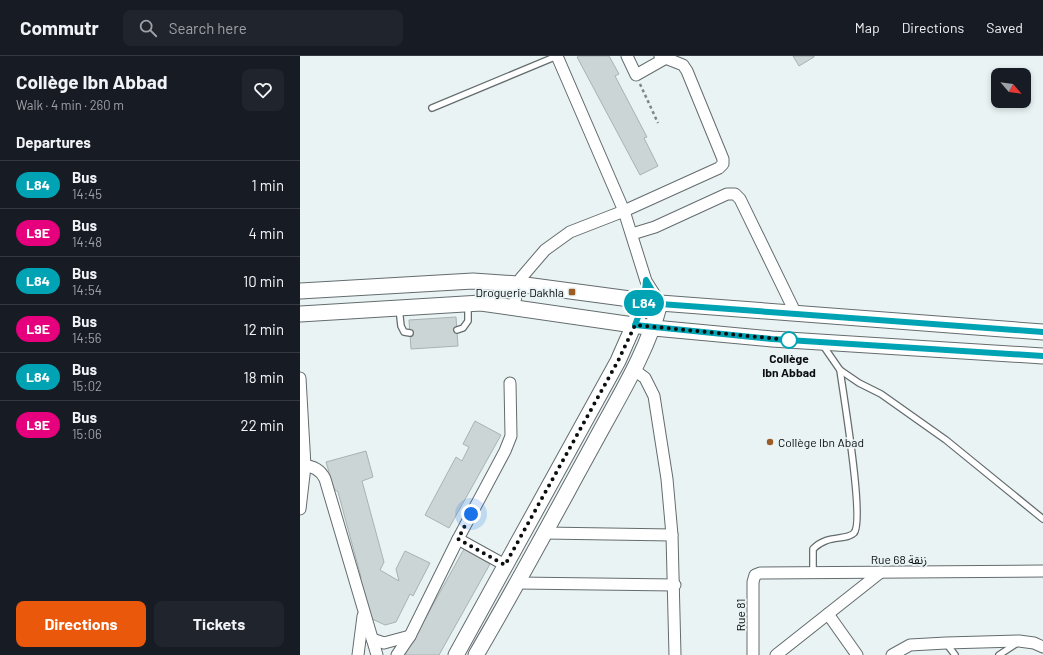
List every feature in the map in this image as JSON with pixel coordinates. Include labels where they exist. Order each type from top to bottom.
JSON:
[{"type":"main road","points":[[300,291],[473,281],[518,284],[660,304],[1043,332]]},
{"type":"main road","points":[[456,655],[618,361],[644,302]]},
{"type":"main road","points":[[300,314],[481,303],[654,328],[772,339],[1043,356]]},
{"type":"main road","points":[[476,655],[518,583],[633,370],[654,328],[660,304]]},
{"type":"street","points":[[557,56],[624,211],[646,280],[660,304]]},
{"type":"street","points":[[514,307],[518,284],[544,250],[570,232],[624,211],[719,168],[723,164],[687,71],[683,65],[663,57],[636,75],[627,56]]},
{"type":"street","points":[[632,234],[655,227],[727,194],[735,194],[740,199],[796,314]]},
{"type":"street","points":[[644,302],[646,280]]},
{"type":"street","points":[[633,370],[645,378],[654,396],[667,478],[675,585],[675,655]]},
{"type":"street","points":[[300,378],[302,466],[300,509]]},
{"type":"street","points":[[397,655],[410,636],[511,436],[510,383]]},
{"type":"street","points":[[302,466],[316,468],[322,472],[325,479],[377,655]]},
{"type":"street","points":[[545,533],[672,534]]},
{"type":"street","points":[[458,539],[505,565]]},
{"type":"street","name":"Rue 68 زنقة","points":[[755,575],[881,572],[955,573],[1043,571]]},
{"type":"street","points":[[776,655],[881,572]]},
{"type":"street","name":"Rue 81","points":[[753,655],[753,582],[755,575]]},
{"type":"street","points":[[518,583],[675,585]]},
{"type":"street","points":[[358,655],[364,613]]},
{"type":"street","points":[[828,614],[857,655]]},
{"type":"street","points":[[372,639],[384,643],[410,636]]},
{"type":"street","points":[[892,655],[910,645],[946,643],[1019,641],[1034,643],[1043,647]]},
{"type":"lane","points":[[432,108],[557,56]]},
{"type":"lane","points":[[457,330],[463,328],[468,321],[468,304]]},
{"type":"lane","points":[[399,308],[402,329],[404,332],[410,334]]},
{"type":"lane","points":[[820,342],[840,370],[859,383],[881,394],[939,436],[1043,519]]},
{"type":"lane","points":[[812,573],[813,549],[818,543],[828,539],[849,536],[854,533],[857,528],[857,496],[840,370]]},
{"type":"lane","points":[[999,655],[1019,641]]},
{"type":"lane","points":[[946,643],[955,655]]},
{"type":"path","points":[[636,75],[658,123]]},
{"type":"building","points":[[609,56],[619,74],[615,76],[647,137],[644,138],[658,166],[640,175],[577,57]]},
{"type":"building","points":[[793,56],[814,56],[814,57],[799,66]]},
{"type":"building","points":[[456,317],[458,346],[411,349],[409,320]]},
{"type":"building","points":[[475,421],[501,435],[449,528],[425,515],[456,457],[462,461],[469,447],[463,444]]},
{"type":"building","points":[[366,451],[373,477],[362,481],[384,562],[380,570],[399,581],[396,569],[405,551],[430,563],[413,596],[410,594],[396,622],[385,625],[370,618],[360,580],[361,577],[338,492],[334,489],[326,462]]},
{"type":"building","points":[[464,549],[490,564],[439,655],[405,655]]},
{"type":"bus line","name":"L84","points":[[1043,332],[660,304],[646,280],[644,302],[635,325],[772,339],[1043,356]]},
{"type":"place","name":"Droguerie Dakhla","points":[[572,292]]},
{"type":"place","name":"Collège Ibn Abbad","points":[[789,340]]},
{"type":"place","name":"Collège Ibn Abad","points":[[770,442]]},
{"type":"route","points":[[471,514],[458,539],[505,565],[618,361],[635,325],[789,340]]}]
